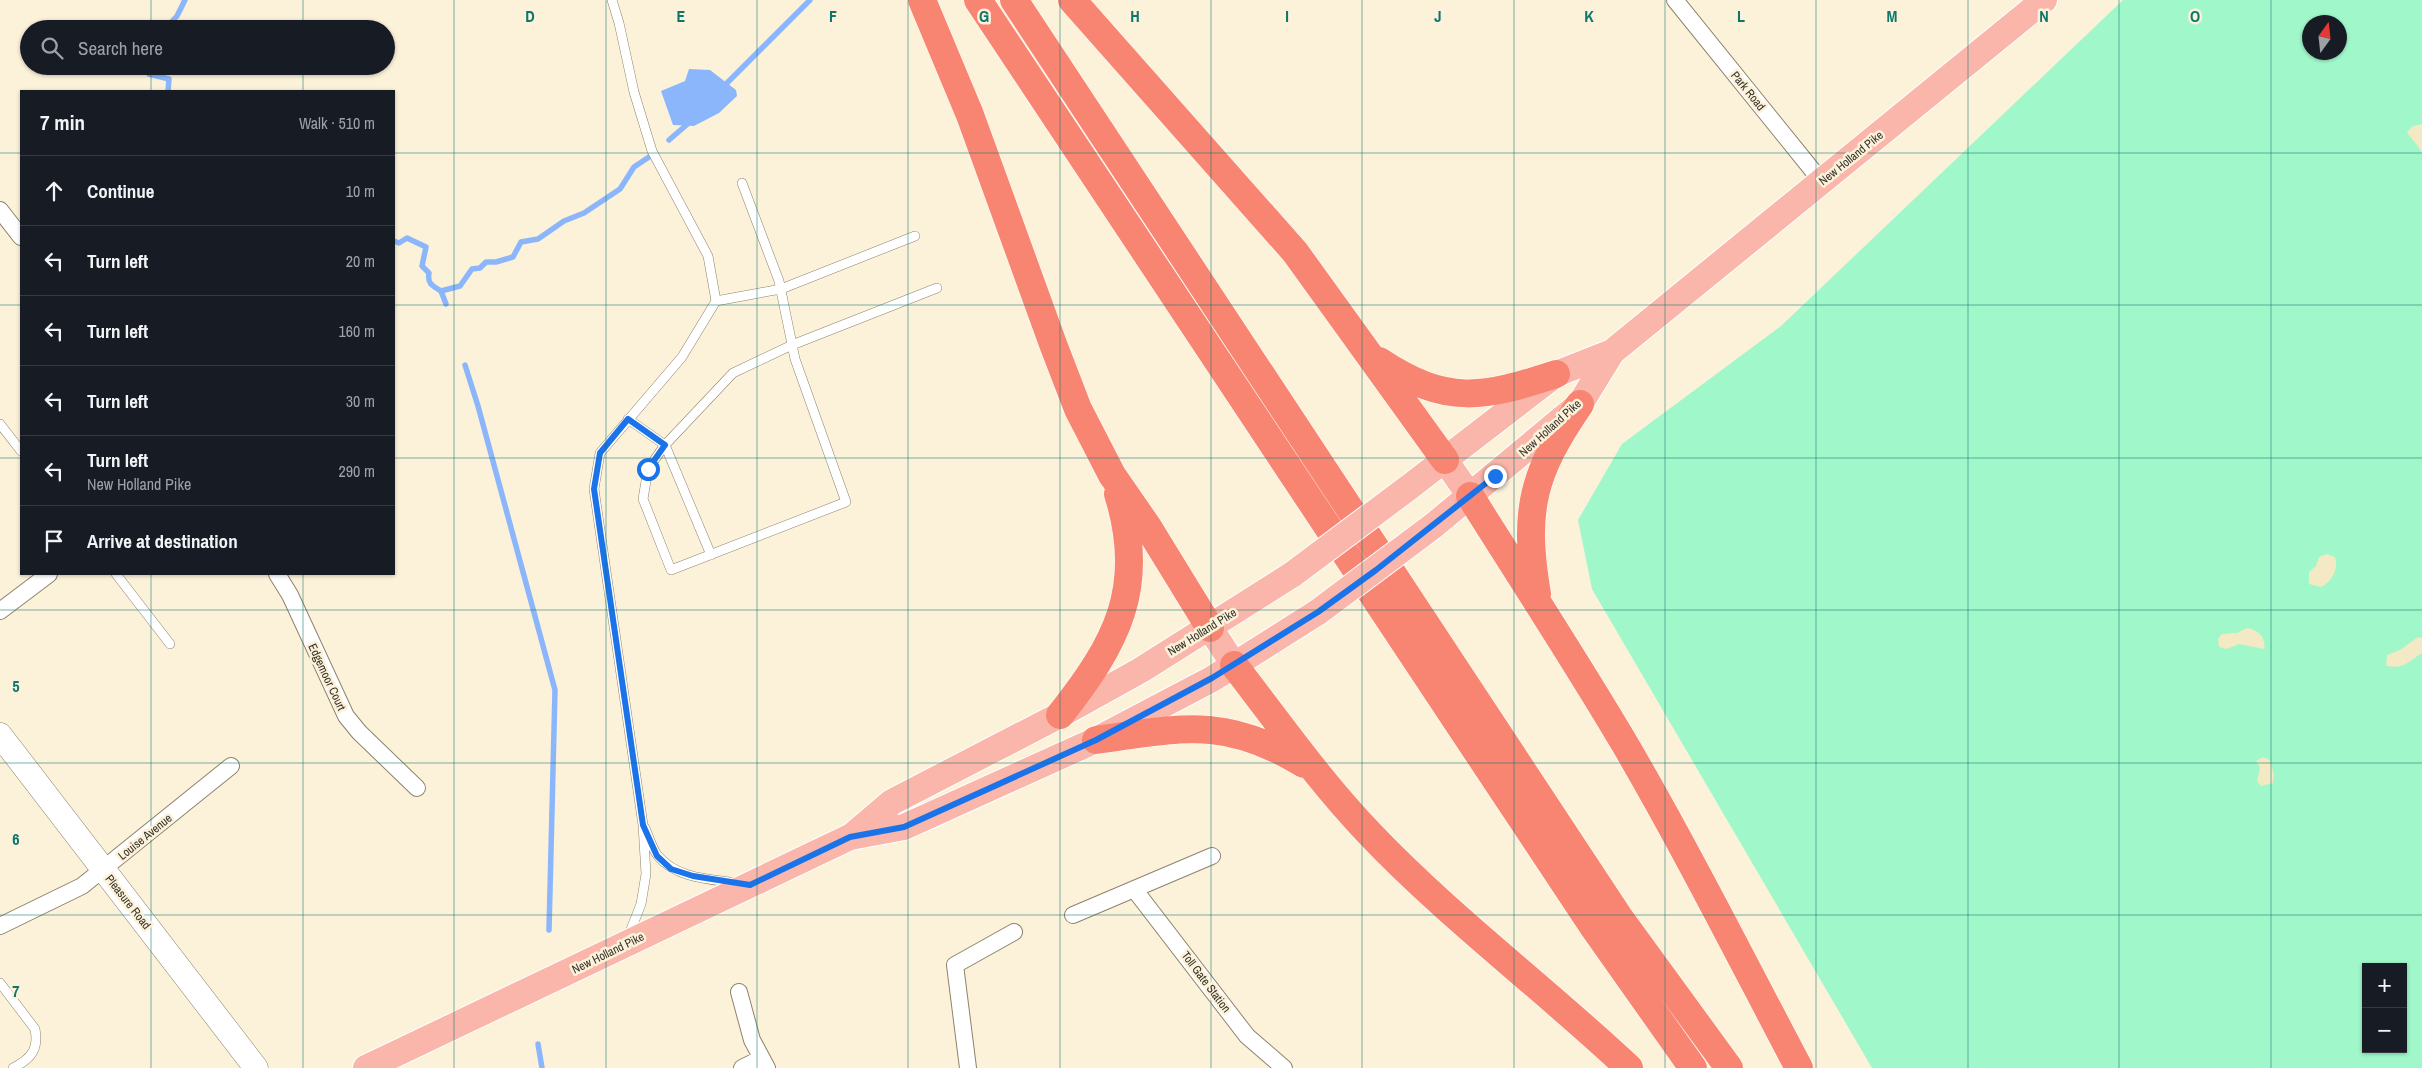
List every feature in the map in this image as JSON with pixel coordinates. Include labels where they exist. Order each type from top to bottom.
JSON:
[{"type":"highway","points":[[922,0],[970,115],[1065,377],[1112,476],[1148,527],[1210,628]]},
{"type":"highway","points":[[978,0],[1594,928],[1693,1068]]},
{"type":"highway","points":[[1014,0],[1619,917],[1729,1068]]},
{"type":"highway","points":[[1072,0],[1295,252],[1445,460]]},
{"type":"highway","points":[[1370,355],[1393,370],[1422,384],[1467,394],[1503,390],[1556,374]]},
{"type":"highway","points":[[1538,603],[1530,548],[1534,501],[1551,449],[1580,404]]},
{"type":"highway","points":[[1060,716],[1089,678],[1110,644],[1123,610],[1127,591],[1129,549],[1126,528],[1112,476]]},
{"type":"highway","points":[[1470,496],[1611,721],[1675,832],[1799,1068]]},
{"type":"highway","points":[[1234,665],[1316,771],[1369,834],[1419,882],[1629,1068]]},
{"type":"highway","points":[[1096,740],[1179,728],[1214,729],[1251,737],[1316,771]]},
{"type":"main road","name":"New Holland Pike","points":[[366,1068],[850,837],[892,802],[1060,716],[1210,628],[1293,574],[1556,374],[1612,352],[2044,0]]},
{"type":"main road","name":"New Holland Pike","points":[[850,837],[904,827],[1096,740],[1153,711],[1234,665],[1318,612],[1433,526],[1580,404],[1612,352]]},
{"type":"main road","points":[[1445,460],[1470,496]]},
{"type":"main road","points":[[1210,628],[1234,665]]},
{"type":"street","name":"Park Road","points":[[1675,0],[1822,182]]},
{"type":"street","points":[[0,210],[20,236]]},
{"type":"street","points":[[0,611],[48,575]]},
{"type":"street","name":"Edgemoor Court","points":[[278,575],[290,596],[346,716],[359,732],[417,788]]},
{"type":"street","name":"Pleasure Road","points":[[0,735],[256,1068]]},
{"type":"street","name":"Louise Avenue","points":[[0,926],[82,886],[231,766]]},
{"type":"street","points":[[1072,915],[1212,856]]},
{"type":"street","name":"Toll Gate Station","points":[[1134,889],[1247,1036],[1284,1068]]},
{"type":"street","points":[[968,1068],[955,965],[1014,932]]},
{"type":"street","points":[[739,992],[752,1040],[764,1064],[742,1068]]},
{"type":"lane","points":[[612,0],[634,92],[652,151],[708,256],[716,301],[682,357],[600,453],[594,489],[643,825],[646,874],[641,904],[625,945]]},
{"type":"lane","points":[[742,183],[781,289],[792,345],[795,359],[846,502],[671,570],[643,499],[648,469],[665,445],[733,373],[792,345],[937,288]]},
{"type":"lane","points":[[716,301],[781,289],[916,236]]},
{"type":"lane","points":[[628,419],[665,445],[711,555]]},
{"type":"lane","points":[[0,424],[20,451]]},
{"type":"lane","points":[[117,575],[170,644]]},
{"type":"lane","points":[[643,825],[657,856],[671,869],[693,876],[750,885]]},
{"type":"lane","points":[[0,983],[35,1029],[37,1037],[36,1049],[30,1058],[13,1068]]},
{"type":"green space","points":[[2123,0],[2422,0],[2422,1068],[1872,1068],[1592,589],[1578,520],[1622,444],[1781,326]]},
{"type":"sand","points":[[2422,124],[2422,153],[2407,132],[2413,126]]},
{"type":"sand","points":[[2327,554],[2335,557],[2336,566],[2334,574],[2321,587],[2309,584],[2309,572],[2316,566],[2319,557]]},
{"type":"sand","points":[[2247,628],[2254,630],[2263,638],[2264,649],[2239,644],[2227,649],[2219,647],[2218,639],[2222,634],[2237,633]]},
{"type":"sand","points":[[2418,637],[2422,638],[2422,653],[2402,666],[2386,666],[2387,655],[2400,650]]},
{"type":"sand","points":[[2263,757],[2270,760],[2274,775],[2273,783],[2261,786],[2257,781],[2260,768],[2256,761]]},
{"type":"water","points":[[689,69],[710,70],[736,90],[737,96],[719,113],[694,126],[673,125],[661,91],[685,81]]},
{"type":"waterway","points":[[173,20],[185,0]]},
{"type":"waterway","points":[[723,87],[810,0]]},
{"type":"waterway","points":[[153,75],[169,79],[168,90]]},
{"type":"waterway","points":[[669,140],[691,121]]},
{"type":"waterway","points":[[441,291],[460,286],[472,269],[480,268],[486,262],[496,262],[513,257],[521,242],[538,239],[564,221],[584,213],[620,189],[634,167],[655,153]]},
{"type":"waterway","points":[[395,241],[399,243],[407,238],[426,247],[422,266],[429,273],[431,284],[441,291],[446,304]]},
{"type":"waterway","points":[[465,365],[478,406],[555,690],[549,930]]},
{"type":"waterway","points":[[538,1044],[542,1068]]},
{"type":"route","points":[[648,469],[665,445],[628,419],[600,453],[594,489],[643,825],[657,856],[671,869],[693,876],[750,885],[850,837],[904,827],[1096,740],[1153,711],[1266,646],[1318,612],[1376,570],[1495,476]]}]
